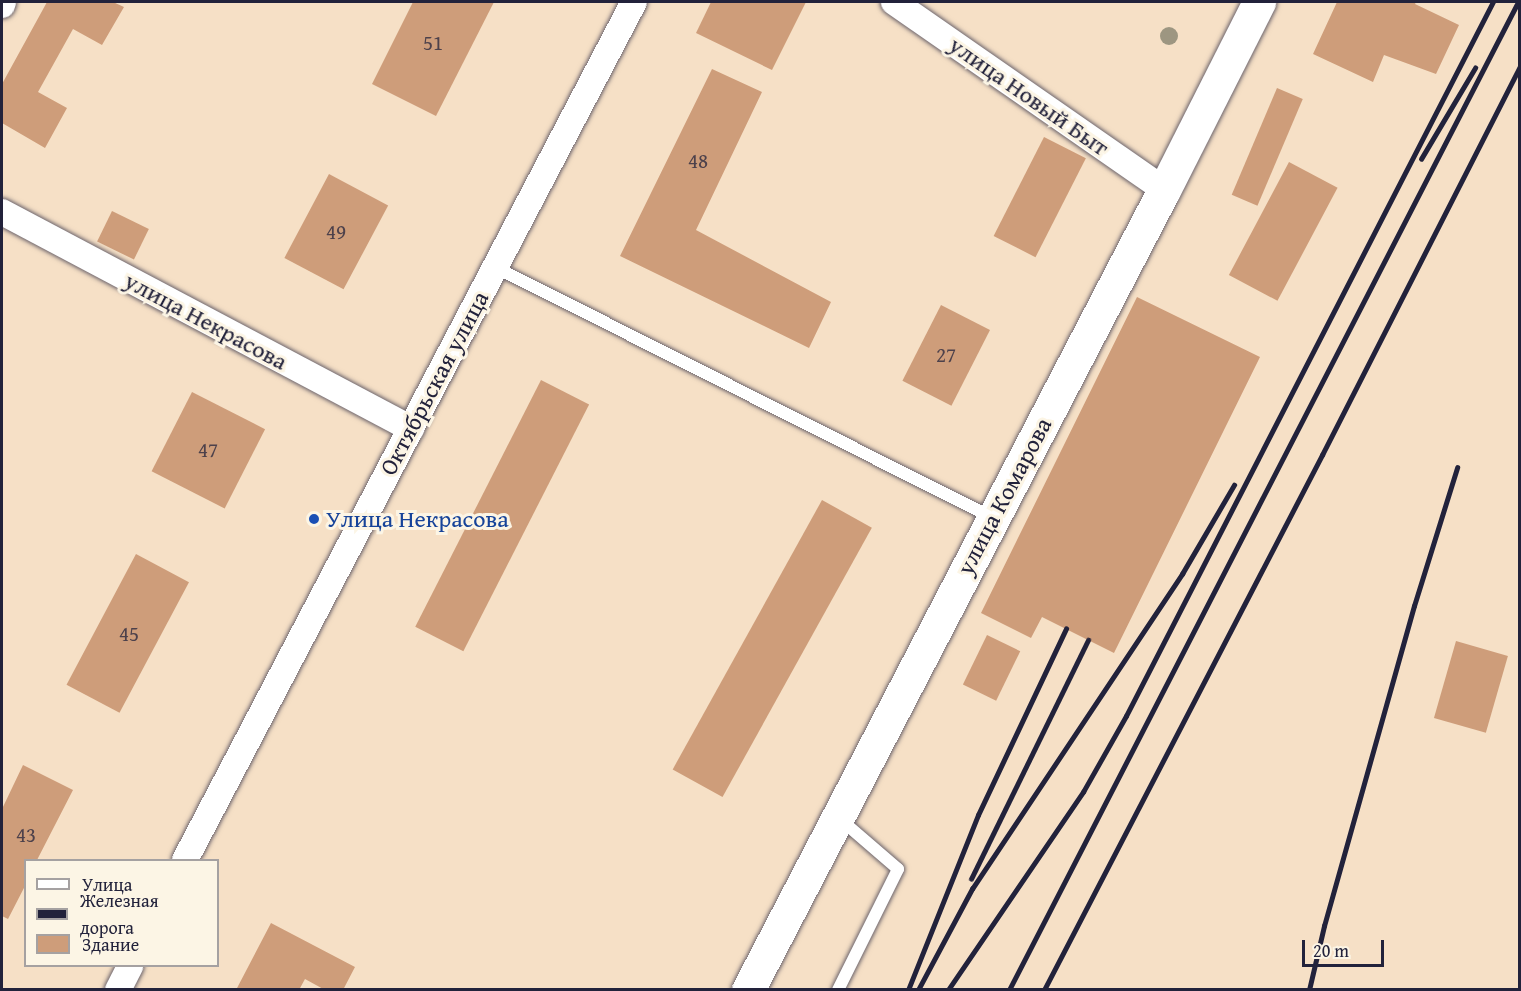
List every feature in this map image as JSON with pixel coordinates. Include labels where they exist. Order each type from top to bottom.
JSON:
[{"type":"main road","name":"улица Комарова","points":[[748,990],[1164,190],[1259,2]]},
{"type":"street","name":"Октябрьская улица","points":[[186,859],[634,2]]},
{"type":"street","name":"улица Новый Быт","points":[[894,2],[1164,190]]},
{"type":"street","name":"улица Некрасова","points":[[2,212],[411,429]]},
{"type":"street","points":[[118,990],[130,967]]},
{"type":"lane","points":[[495,267],[993,518]]},
{"type":"lane","points":[[837,817],[898,869],[838,990]]},
{"type":"building","points":[[47,2],[113,2],[124,7],[102,45],[73,29],[38,92],[67,108],[45,148],[2,123],[2,84]]},
{"type":"building","points":[[413,2],[494,2],[436,116],[372,84]]},
{"type":"building","points":[[711,2],[806,2],[772,70],[696,33]]},
{"type":"building","points":[[1337,2],[1416,2],[1415,4],[1459,25],[1436,74],[1384,55],[1373,82],[1313,54]]},
{"type":"building","points":[[712,69],[762,92],[696,230],[831,302],[809,348],[620,256]]},
{"type":"building","points":[[1277,88],[1303,99],[1257,206],[1232,195]]},
{"type":"building","points":[[1044,137],[1086,158],[1035,257],[994,236]]},
{"type":"building","points":[[1289,162],[1338,188],[1277,301],[1229,275]]},
{"type":"building","points":[[329,174],[388,205],[344,289],[284,258]]},
{"type":"building","points":[[112,211],[149,229],[134,260],[97,242]]},
{"type":"building","points":[[1137,297],[1260,357],[1114,653],[1042,617],[1031,638],[981,613]]},
{"type":"building","points":[[941,305],[990,330],[951,406],[902,381]]},
{"type":"building","points":[[541,380],[589,405],[463,651],[415,627]]},
{"type":"building","points":[[192,392],[265,429],[225,509],[152,471]]},
{"type":"building","points":[[822,500],[872,528],[723,797],[673,769]]},
{"type":"building","points":[[136,554],[189,582],[119,713],[67,685]]},
{"type":"building","points":[[987,635],[1020,651],[996,701],[963,684]]},
{"type":"building","points":[[1456,641],[1508,656],[1486,733],[1434,718]]},
{"type":"building","points":[[23,765],[73,790],[38,859],[24,859],[24,888],[8,919],[2,916],[2,809]]},
{"type":"building","points":[[271,923],[355,967],[343,990],[325,990],[305,979],[299,990],[236,990]]},
{"type":"railway","points":[[948,990],[1083,792],[1126,716],[1493,2]]},
{"type":"railway","points":[[1009,990],[1518,2]]},
{"type":"railway","points":[[1044,990],[1322,455],[1520,66]]},
{"type":"railway","points":[[1421,159],[1475,68]]},
{"type":"railway","points":[[1309,990],[1324,926],[1414,606],[1457,468]]},
{"type":"railway","points":[[918,990],[972,889],[1182,574],[1234,485]]},
{"type":"railway","points":[[908,990],[978,815],[1066,629]]},
{"type":"railway","points":[[971,879],[1088,640]]},
{"type":"place","name":"Улица Некрасова","points":[[314,519]]}]
